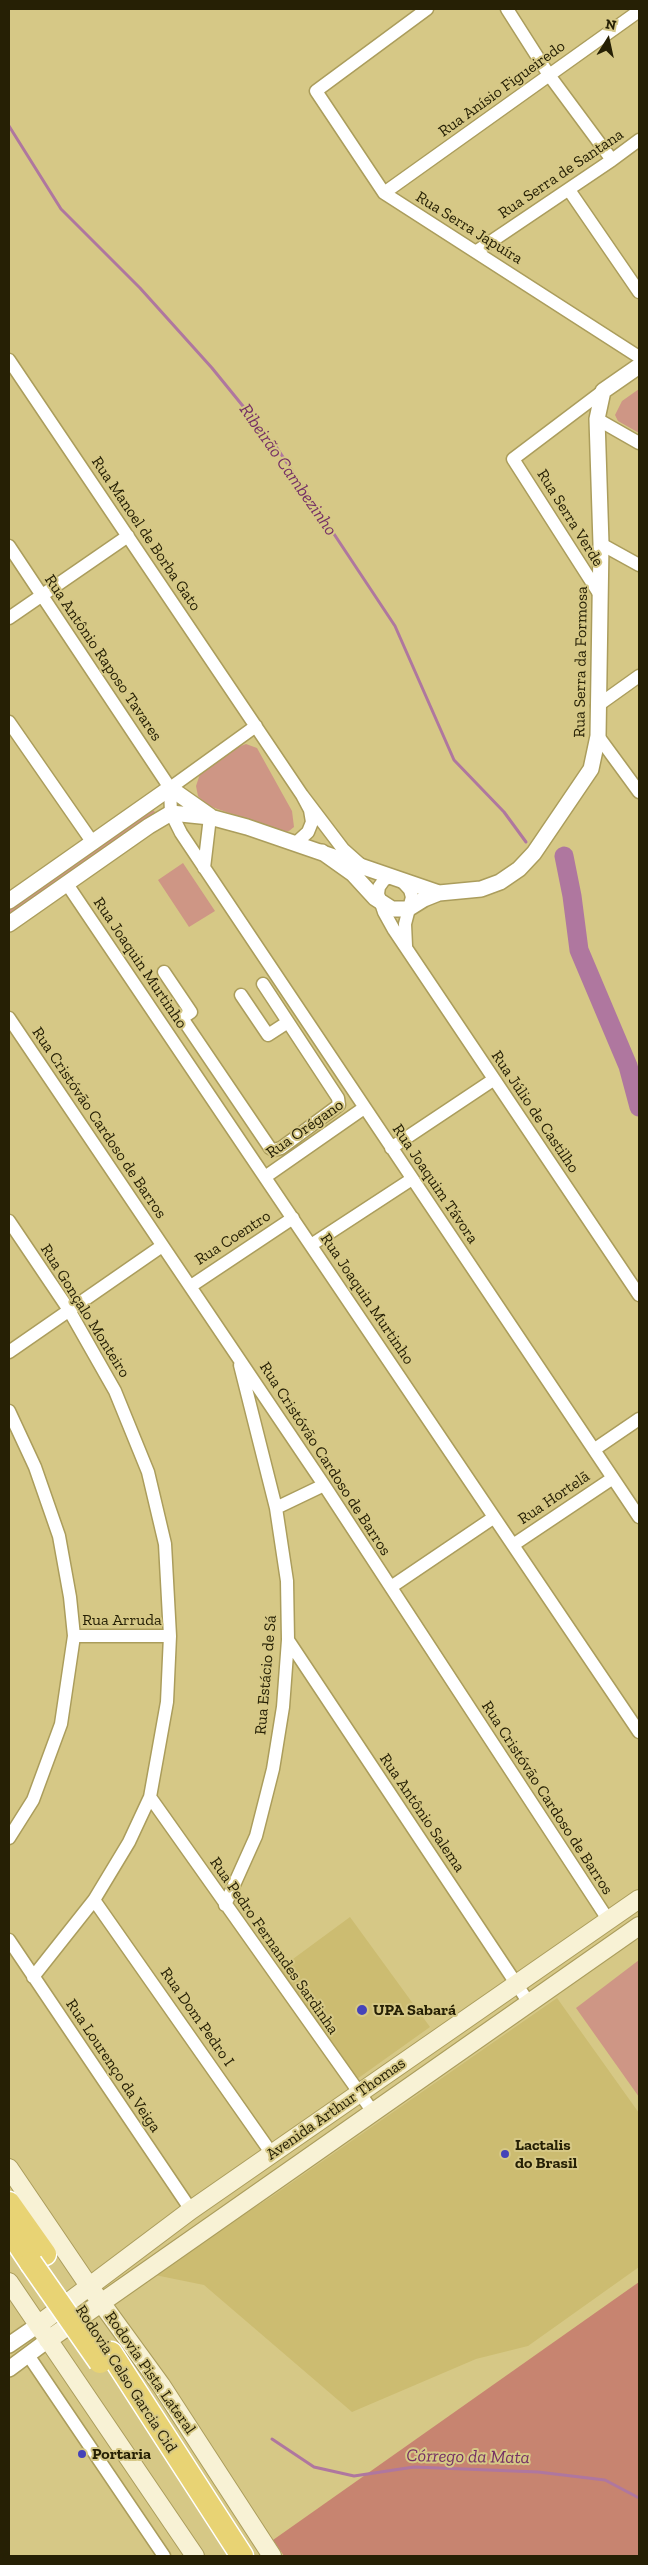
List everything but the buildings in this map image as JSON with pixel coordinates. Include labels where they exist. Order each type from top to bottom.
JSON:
[{"type":"highway","name":"Rodovia Celso Garcia Cid","points":[[9,2203],[38,2258],[242,2556]]},
{"type":"highway","name":"Rodovia Celso Garcia Cid","points":[[9,2230],[38,2258]]},
{"type":"highway","name":"Rodovia Celso Garcia Cid","points":[[106,2357],[225,2556]]},
{"type":"main road","name":"Avenida Arthur Thomas","points":[[38,2325],[190,2210],[639,1899]]},
{"type":"main road","name":"Avenida Arthur Thomas","points":[[48,2340],[639,1926]]},
{"type":"main road","name":"Rodovia Pista Lateral","points":[[9,2168],[89,2286],[166,2394],[272,2556]]},
{"type":"main road","points":[[228,2184],[227,2199],[233,2210]]},
{"type":"main road","points":[[9,2282],[195,2556]]},
{"type":"street","name":"Rua Serra Japuíra","points":[[427,9],[316,91],[384,193],[477,251],[639,357]]},
{"type":"street","points":[[507,9],[549,75],[612,160]]},
{"type":"street","name":"Rua Anísio Figueiredo","points":[[384,193],[639,10]]},
{"type":"street","name":"Rua Serra de Santana","points":[[477,251],[569,190],[639,140]]},
{"type":"street","points":[[569,190],[639,292]]},
{"type":"street","name":"Rua Manoel de Borba Gato","points":[[9,360],[256,726]]},
{"type":"street","points":[[603,391],[639,366]]},
{"type":"street","name":"Rua Serra da Formosa","points":[[322,852],[353,874],[381,903],[392,909],[401,910],[411,907],[439,893],[481,889],[500,882],[519,868],[551,830],[591,768],[598,736],[601,544],[597,419],[603,391]]},
{"type":"street","name":"Rua Serra Verde","points":[[600,595],[513,459],[603,391]]},
{"type":"street","points":[[597,419],[639,443]]},
{"type":"street","points":[[9,618],[128,536]]},
{"type":"street","name":"Rua Serra Verde","points":[[601,544],[639,565]]},
{"type":"street","name":"Rua Antônio Raposo Tavares","points":[[9,546],[170,788]]},
{"type":"street","points":[[597,706],[639,676]]},
{"type":"street","points":[[9,722],[93,843]]},
{"type":"street","points":[[9,901],[256,726],[310,810],[312,822],[308,832],[296,843]]},
{"type":"street","points":[[598,736],[639,792]]},
{"type":"street","name":"Rua Serra da Formosa","points":[[170,788],[210,817]]},
{"type":"street","name":"Rua Joaquim Távora","points":[[170,788],[171,813],[204,868],[639,1517]]},
{"type":"street","points":[[302,796],[343,849],[363,866]]},
{"type":"street","points":[[9,924],[149,826],[171,813]]},
{"type":"street","name":"Rua Serra da Formosa","points":[[171,813],[210,817],[296,843],[439,893]]},
{"type":"street","points":[[204,868],[210,817]]},
{"type":"street","points":[[381,903],[378,894],[379,887],[384,880],[396,877],[410,890],[412,897],[411,907],[405,924],[406,946]]},
{"type":"street","name":"Rua Joaquin Murtinho","points":[[67,884],[639,1732]]},
{"type":"street","name":"Rua Júlio de Castilho","points":[[381,903],[394,930],[639,1295]]},
{"type":"street","points":[[164,972],[191,1012],[182,1018],[270,1148],[281,1148],[339,1105],[338,1098],[263,984]]},
{"type":"street","points":[[241,995],[268,1035],[288,1022]]},
{"type":"street","name":"Rua Cristóvão Cardoso de Barros","points":[[9,1018],[324,1485],[609,1921]]},
{"type":"street","points":[[392,1148],[493,1080]]},
{"type":"street","name":"Rua Orégano","points":[[265,1177],[364,1108]]},
{"type":"street","points":[[303,1132],[311,1145]]},
{"type":"street","points":[[312,1245],[412,1179]]},
{"type":"street","name":"Rua Coentro","points":[[191,1286],[293,1218]]},
{"type":"street","name":"Rua Gonçalo Monteiro","points":[[9,1221],[69,1310],[115,1391],[148,1472],[165,1544],[170,1636],[167,1702],[150,1797],[129,1842],[94,1900],[33,1977]]},
{"type":"street","points":[[9,1352],[162,1246]]},
{"type":"street","name":"Rua Estácio de Sá","points":[[225,1904],[256,1836],[273,1770],[283,1707],[288,1640],[287,1581],[276,1508],[237,1355]]},
{"type":"street","points":[[9,1412],[35,1466],[59,1536],[70,1596],[74,1636],[61,1724],[33,1800],[9,1838]]},
{"type":"street","points":[[594,1449],[639,1419]]},
{"type":"street","name":"Rua Hortelã","points":[[512,1545],[613,1478]]},
{"type":"street","points":[[276,1508],[324,1485]]},
{"type":"street","points":[[391,1587],[493,1518]]},
{"type":"street","name":"Rua Arruda","points":[[74,1636],[170,1636]]},
{"type":"street","name":"Rua Antônio Salema","points":[[288,1640],[529,2003]]},
{"type":"street","name":"Rua Pedro Fernandes Sardinha","points":[[150,1797],[373,2112]]},
{"type":"street","name":"Rua Dom Pedro I","points":[[94,1900],[272,2154]]},
{"type":"street","name":"Rua Lourenço da Veiga","points":[[9,1940],[190,2210]]},
{"type":"street","points":[[9,2345],[38,2325]]},
{"type":"street","points":[[9,2369],[48,2340]]},
{"type":"street","points":[[28,2356],[164,2556]]},
{"type":"shaded area","points":[[639,389],[639,433],[618,421],[615,415],[622,401]]},
{"type":"shaded area","points":[[246,744],[257,748],[292,811],[294,827],[289,831],[284,832],[206,805],[198,796],[196,786],[200,774],[238,747]]},
{"type":"shaded area","points":[[152,809],[155,812],[153,816],[9,918],[9,906]]},
{"type":"shaded area","points":[[183,863],[215,911],[189,927],[158,880]]},
{"type":"shaded area","name":"UPA Sabará","points":[[350,1917],[430,2027],[357,2079],[278,1970]]},
{"type":"shaded area","points":[[639,1960],[639,2097],[576,2008]]},
{"type":"shaded area","name":"Lactalis do Brasil","points":[[557,1998],[639,2113],[639,2267],[528,2346],[476,2359],[352,2412],[204,2285],[150,2274],[271,2197]]},
{"type":"shaded area","points":[[639,2282],[639,2556],[284,2556],[273,2540]]},
{"type":"waterway","name":"Ribeirão Cambezinho","points":[[9,126],[61,209],[140,288],[212,368],[277,448],[395,626],[454,760],[504,812],[526,842]]},
{"type":"waterway","name":"Ribeirão Cambezinho","points":[[564,856],[572,896],[579,950],[628,1066],[639,1107]]},
{"type":"waterway","name":"Córrego da Mata","points":[[272,2439],[314,2467],[354,2476],[414,2467],[538,2472],[605,2480],[639,2498]]},
{"type":"place","name":"UPA Sabará","points":[[362,2010]]},
{"type":"place","name":"Lactalis do Brasil","points":[[505,2154]]},
{"type":"place","name":"Portaria","points":[[82,2454]]}]
